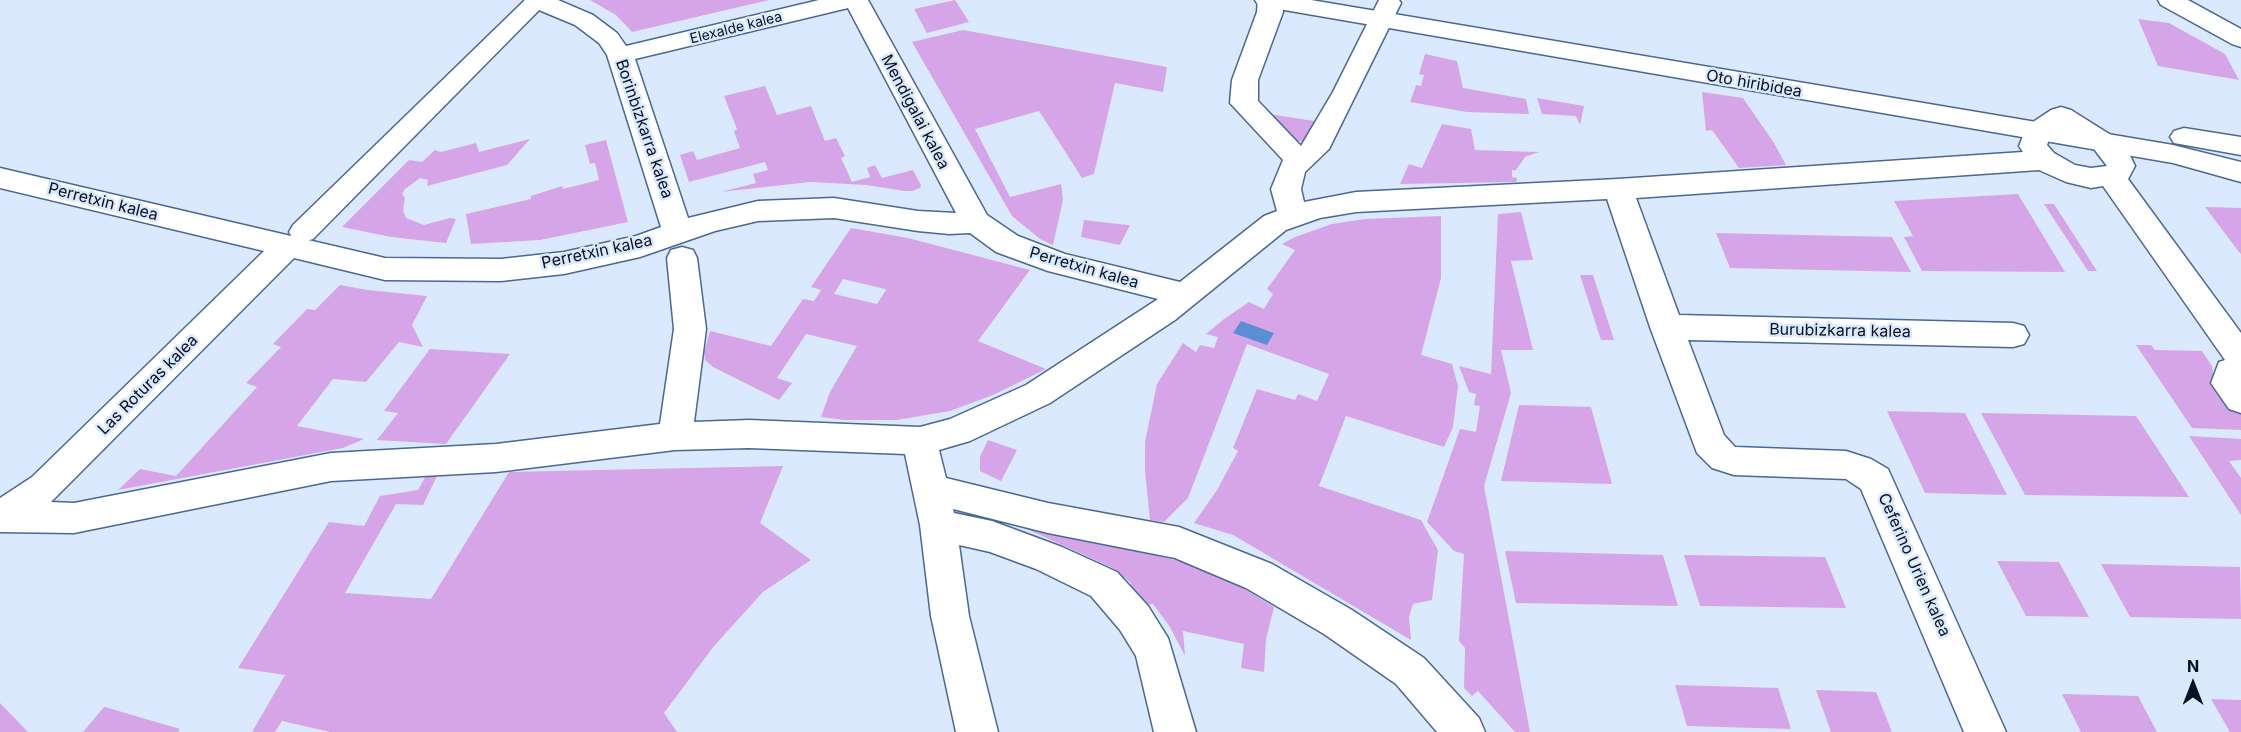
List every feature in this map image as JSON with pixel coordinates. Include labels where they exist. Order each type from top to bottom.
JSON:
[{"type":"street","name":"Borinbizkarra kalea","points":[[537,0],[584,20],[608,38],[620,55],[680,245],[690,329],[675,436]]},
{"type":"street","name":"Las Roturas kalea","points":[[1,516],[45,487],[537,0]]},
{"type":"street","name":"Elexalde kalea","points":[[620,55],[854,0]]},
{"type":"street","name":"Mendigalai kalea","points":[[854,0],[976,222]]},
{"type":"street","points":[[1268,0],[1270,12],[1245,80],[1244,102],[1299,160]]},
{"type":"street","name":"Oto hiribidea","points":[[1268,0],[1380,8],[2241,146]]},
{"type":"street","points":[[2170,0],[2241,39]]},
{"type":"street","points":[[2215,0],[2241,13]]},
{"type":"street","points":[[1293,215],[1286,189],[1292,168],[1315,149],[1380,8]]},
{"type":"street","name":"Oto hiribidea","points":[[1380,8],[2037,132],[2174,154],[2241,172]]},
{"type":"street","points":[[2061,116],[2104,143],[2121,166],[2111,176],[2091,178],[2066,172],[2044,160],[2033,146],[2037,132],[2061,116]]},
{"type":"street","points":[[1,516],[74,518],[331,467],[496,458],[675,436],[749,434],[920,441],[958,431],[1038,394],[1186,295],[1260,233],[1293,215],[1356,202],[1618,189],[2044,160]]},
{"type":"street","points":[[2111,176],[2241,358]]},
{"type":"street","name":"Perretxin kalea","points":[[0,178],[295,239],[385,269],[501,270],[564,263],[640,246],[680,245],[758,211],[834,208],[949,224],[976,222],[1007,244],[1059,263],[1186,295]]},
{"type":"street","name":"Ceferino Urien kalea","points":[[1618,189],[1709,443],[1724,458],[1734,461],[1845,465],[1859,469],[1875,479],[1985,732]]},
{"type":"street","name":"Burubizkarra kalea","points":[[1666,327],[2013,335]]},
{"type":"street","points":[[2241,369],[2231,371],[2228,383],[2241,400]]},
{"type":"street","points":[[920,441],[935,507],[950,616],[977,732]]},
{"type":"street","points":[[935,507],[1015,546],[1048,558],[1104,585],[1134,618],[1154,651],[1175,732]]},
{"type":"street","points":[[935,507],[1048,518],[1179,543],[1259,576],[1338,622],[1410,671],[1464,732]]},
{"type":"shaded area","points":[[590,0],[769,0],[632,32],[616,15]]},
{"type":"shaded area","points":[[955,0],[969,22],[927,33],[914,9]]},
{"type":"shaded area","points":[[2138,19],[2169,23],[2225,54],[2239,80],[2158,66]]},
{"type":"shaded area","points":[[963,30],[1167,67],[1163,92],[1115,83],[1094,174],[1082,178],[1039,111],[975,129],[1010,197],[1061,184],[1063,200],[1053,245],[1040,239],[1012,216],[912,42]]},
{"type":"shaded area","points":[[1425,54],[1457,61],[1463,88],[1526,99],[1529,114],[1467,112],[1410,102],[1416,85],[1421,86],[1424,75],[1419,74]]},
{"type":"shaded area","points":[[765,86],[777,115],[811,106],[825,141],[836,138],[845,156],[841,158],[852,182],[870,177],[867,168],[875,165],[882,178],[913,170],[921,185],[920,188],[905,191],[866,185],[810,182],[721,192],[756,183],[753,174],[768,170],[765,162],[689,182],[680,155],[693,151],[697,160],[740,148],[734,131],[737,129],[724,96]]},
{"type":"shaded area","points":[[1702,92],[1743,98],[1786,165],[1739,168],[1712,130],[1706,131]]},
{"type":"shaded area","points":[[1537,98],[1584,106],[1580,125],[1576,116],[1542,114]]},
{"type":"shaded area","points":[[1256,112],[1321,122],[1308,142],[1285,140]]},
{"type":"shaded area","points":[[1442,124],[1471,129],[1475,150],[1539,152],[1525,157],[1516,170],[1512,170],[1512,177],[1517,178],[1516,182],[1400,184],[1409,164],[1422,168]]},
{"type":"shaded area","points":[[530,139],[507,165],[427,186],[428,180],[420,178],[405,189],[402,194],[405,198],[403,210],[406,218],[424,225],[450,218],[456,219],[446,243],[391,237],[342,227],[409,160],[422,162],[435,150],[441,152],[476,143],[479,152]]},
{"type":"shaded area","points":[[606,140],[628,222],[540,240],[471,244],[466,214],[531,199],[531,196],[562,186],[563,189],[599,180],[595,163],[590,164],[585,145]]},
{"type":"shaded area","points":[[2018,194],[2065,272],[1922,271],[1904,237],[1913,236],[1894,201]]},
{"type":"shaded area","points":[[2044,204],[2054,204],[2097,271],[2088,271]]},
{"type":"shaded area","points":[[2205,207],[2241,208],[2241,254],[2239,252]]},
{"type":"shaded area","points":[[1521,212],[1533,260],[1511,261],[1533,350],[1501,350],[1511,393],[1484,486],[1530,732],[1515,732],[1478,691],[1472,696],[1464,688],[1465,648],[1459,641],[1464,554],[1454,551],[1427,522],[1460,429],[1476,432],[1480,406],[1474,405],[1476,394],[1469,392],[1459,366],[1491,374],[1498,214]]},
{"type":"shaded area","points":[[1441,216],[1441,278],[1421,355],[1452,364],[1458,386],[1453,427],[1444,447],[1346,416],[1319,486],[1421,520],[1438,550],[1432,600],[1413,604],[1409,617],[1411,640],[1233,535],[1194,523],[1217,490],[1238,451],[1233,448],[1257,389],[1295,400],[1298,394],[1317,401],[1329,374],[1247,344],[1188,498],[1164,522],[1150,520],[1145,471],[1145,442],[1157,384],[1183,343],[1196,352],[1200,345],[1214,348],[1218,337],[1206,334],[1224,319],[1249,302],[1264,309],[1273,294],[1267,289],[1295,250],[1282,244],[1332,224],[1365,219]]},
{"type":"shaded area","points":[[1084,220],[1130,225],[1120,245],[1081,237]]},
{"type":"shaded area","points":[[851,228],[908,238],[1030,270],[978,341],[1046,369],[993,395],[950,411],[897,420],[845,420],[821,417],[830,392],[857,346],[806,334],[777,378],[792,383],[779,400],[713,367],[705,360],[704,353],[710,331],[771,346],[803,299],[814,301],[821,290],[811,287]],"holes":[[[843,279],[885,289],[877,304],[834,294]]]},
{"type":"shaded area","points":[[1716,233],[1892,237],[1911,272],[1730,268]]},
{"type":"shaded area","points":[[1580,275],[1593,275],[1614,340],[1601,340]]},
{"type":"shaded area","points":[[340,285],[427,296],[412,325],[423,347],[399,342],[366,382],[333,379],[297,426],[364,439],[343,448],[118,490],[140,469],[176,476],[257,387],[246,383],[281,347],[273,344],[307,309],[315,310]]},
{"type":"shaded area","points":[[2136,345],[2151,345],[2155,350],[2202,351],[2212,366],[2214,383],[2241,413],[2241,430],[2192,428]]},
{"type":"shaded area","points":[[430,349],[510,354],[446,444],[377,440],[398,413],[384,411]]},
{"type":"shaded area","points":[[1519,405],[1591,407],[1612,484],[1501,481]]},
{"type":"shaded area","points":[[1887,411],[1965,413],[2007,495],[1925,493]]},
{"type":"shaded area","points":[[1981,413],[2136,416],[2189,497],[2025,495]]},
{"type":"shaded area","points":[[2189,436],[2241,439],[2241,460],[2229,461],[2241,478],[2241,515]]},
{"type":"shaded area","points":[[988,440],[1017,450],[1001,481],[980,471],[980,457]]},
{"type":"shaded area","points":[[783,466],[760,523],[811,560],[763,592],[714,646],[664,713],[677,732],[330,732],[282,721],[275,732],[252,732],[285,675],[238,668],[329,522],[364,526],[380,496],[418,490],[427,474],[438,474],[423,505],[396,504],[345,593],[431,599],[509,472]]},
{"type":"shaded area","points":[[1007,520],[1179,561],[1223,576],[1274,607],[1266,639],[1264,672],[1241,668],[1244,644],[1183,631],[1185,656],[1170,627],[1153,604],[1144,605],[1129,591],[1131,583],[1113,568]]},
{"type":"shaded area","points":[[1505,551],[1663,555],[1678,606],[1516,603]]},
{"type":"shaded area","points":[[1684,555],[1825,557],[1846,608],[1700,606]]},
{"type":"shaded area","points":[[1997,561],[2059,562],[2089,617],[2026,616]]},
{"type":"shaded area","points":[[2101,564],[2240,567],[2241,619],[2130,617]]},
{"type":"shaded area","points":[[1675,685],[1778,688],[1791,729],[1687,726]]},
{"type":"shaded area","points":[[1816,690],[1876,692],[1892,732],[1831,732]]},
{"type":"shaded area","points":[[2062,694],[2138,696],[2157,732],[2081,732]]},
{"type":"shaded area","points":[[2211,699],[2241,700],[2241,732],[2230,732]]},
{"type":"shaded area","points":[[0,703],[28,732],[0,732]]},
{"type":"shaded area","points":[[104,707],[180,729],[178,732],[83,732]]},
{"type":"water","points":[[1241,321],[1274,333],[1267,345],[1233,333]]}]
